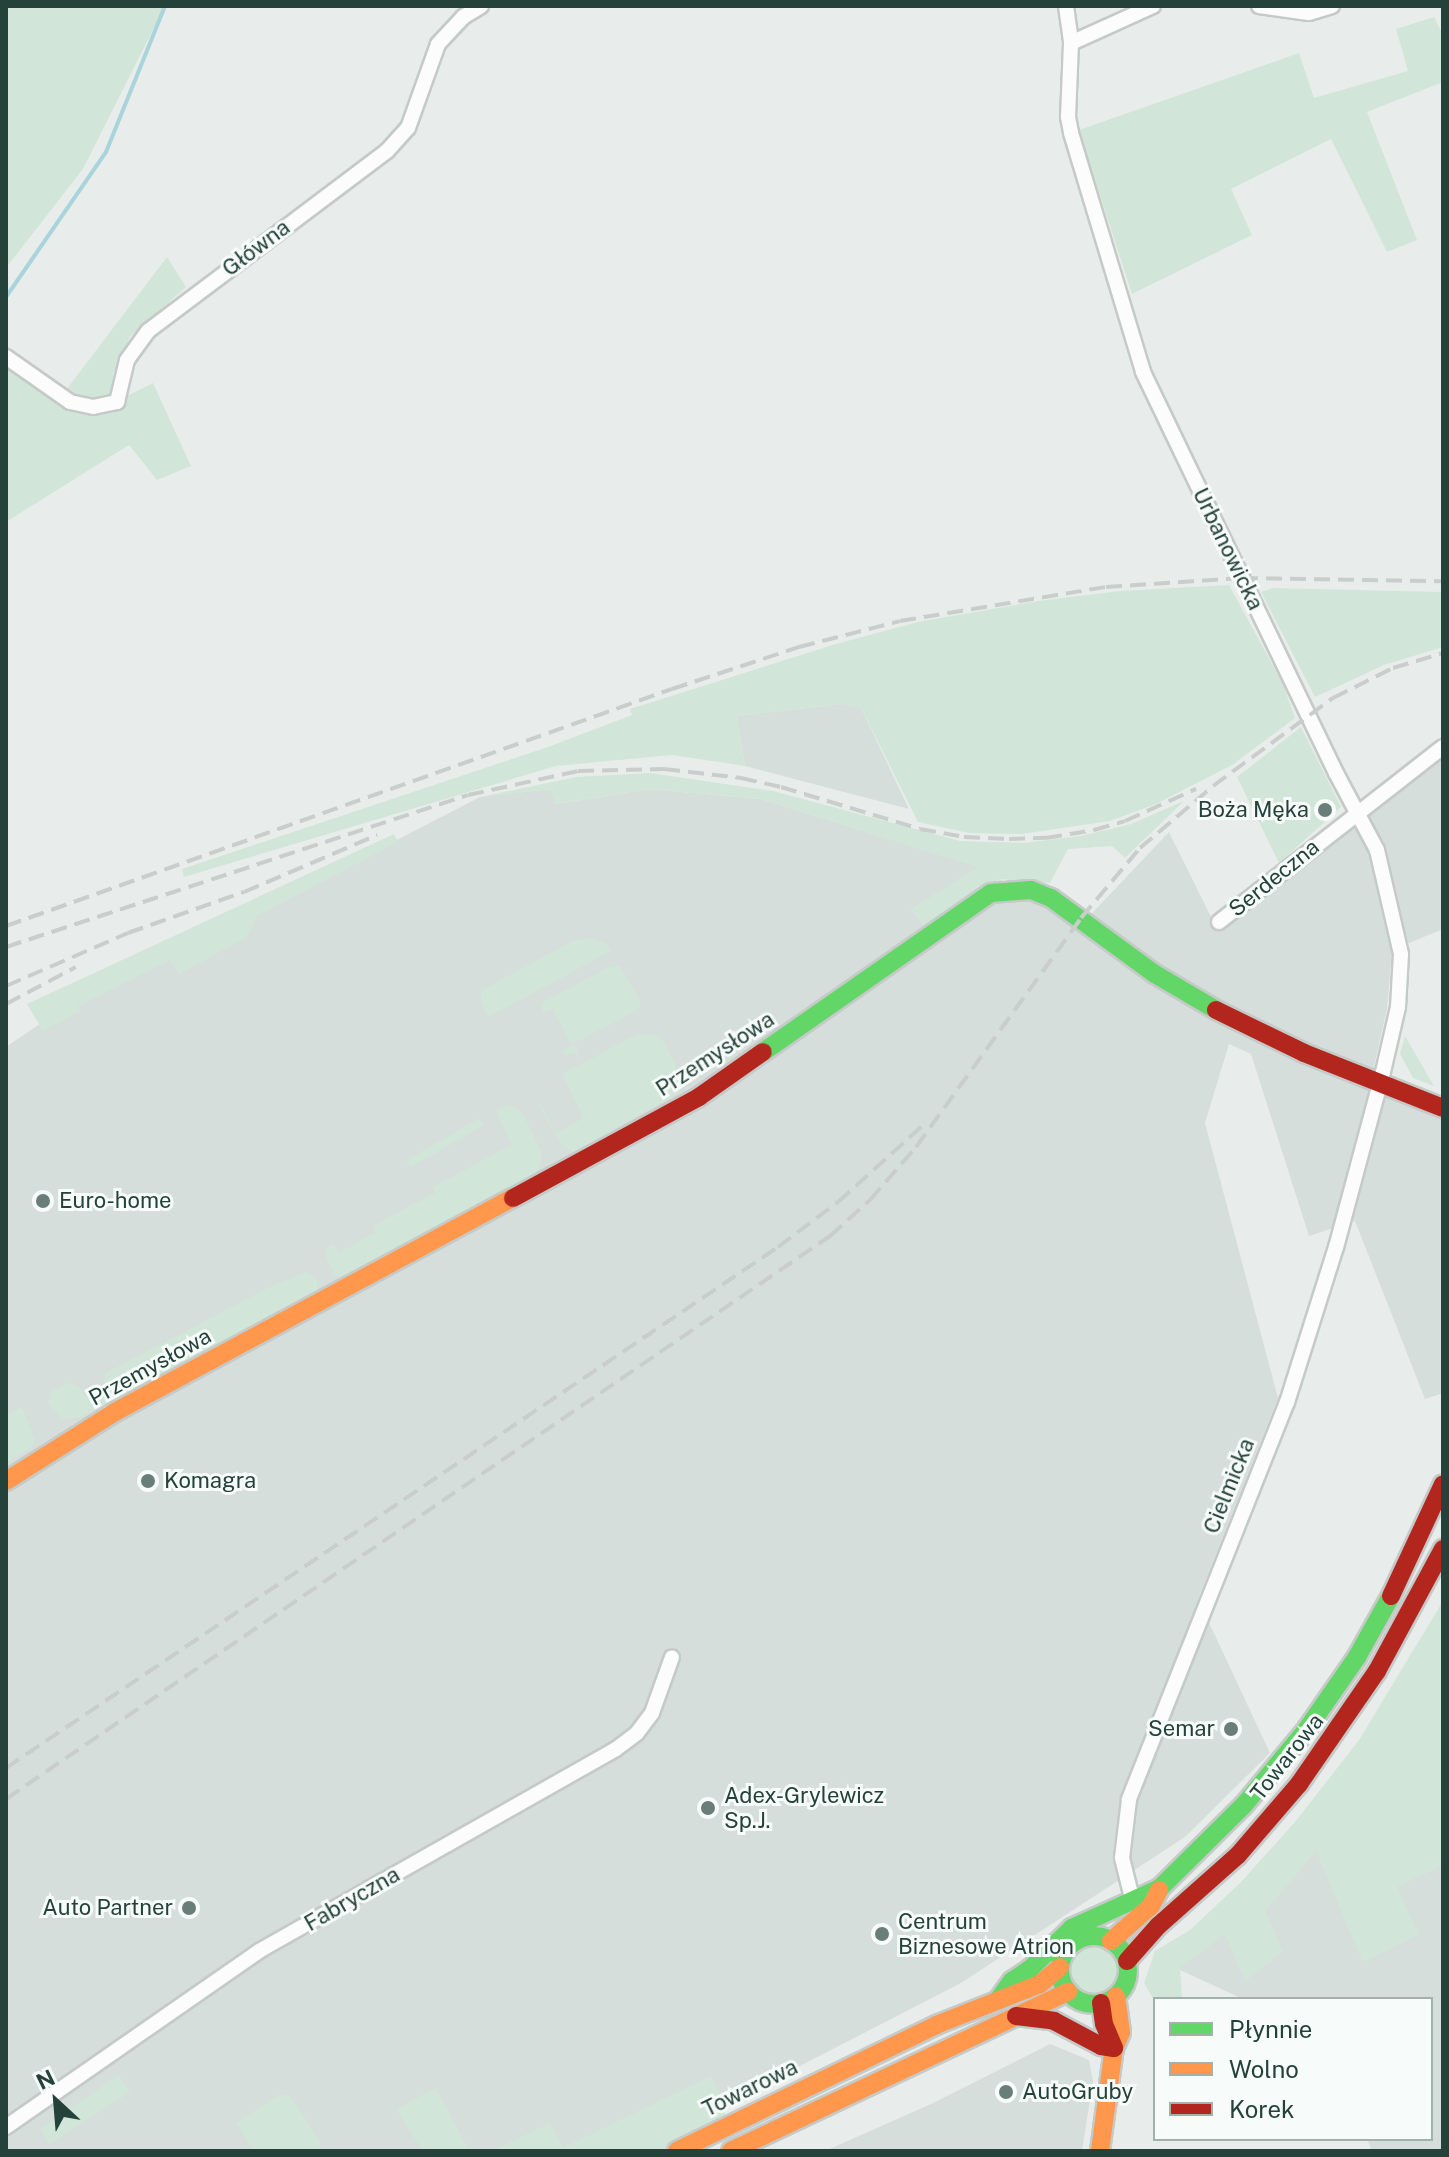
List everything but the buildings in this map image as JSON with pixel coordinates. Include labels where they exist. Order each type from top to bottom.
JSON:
[{"type":"street","name":"Główna","points":[[6,357],[70,402],[93,407],[117,402],[127,360],[148,331],[387,151],[408,128],[438,44],[463,17],[481,6]]},
{"type":"street","name":"Urbanowicka","points":[[1066,6],[1071,43],[1068,117],[1071,133],[1143,372],[1382,863],[1401,954],[1398,1007],[1380,1082]]},
{"type":"street","points":[[1071,43],[1153,6]]},
{"type":"street","points":[[1259,6],[1309,13],[1332,6]]},
{"type":"street","name":"Serdeczna","points":[[1219,922],[1443,747]]},
{"type":"street","name":"Przemysłowa","points":[[6,1481],[115,1412],[699,1097],[991,893],[1031,890],[1051,898],[1155,974],[1204,1004],[1304,1053],[1443,1108]]},
{"type":"street","name":"Cielmicka","points":[[1133,1902],[1122,1858],[1129,1800],[1163,1708],[1272,1443],[1336,1247],[1380,1082]]},
{"type":"street","name":"Towarowa","points":[[998,2000],[1012,1981],[1042,1958],[1061,1936],[1160,1888],[1244,1805],[1331,1695],[1387,1605],[1443,1484]]},
{"type":"street","name":"Towarowa","points":[[1127,1961],[1158,1926],[1238,1855],[1299,1784],[1377,1671],[1443,1549]]},
{"type":"street","name":"Fabryczna","points":[[6,2127],[259,1951],[616,1749],[637,1733],[652,1713],[672,1657]]},
{"type":"street","name":"Towarowa","points":[[1111,1941],[1151,1906],[1160,1888]]},
{"type":"street","points":[[1090,1936],[1111,1941],[1127,1961],[1127,1979],[1108,2000],[1083,2002],[1068,1992],[1060,1967],[1069,1947],[1090,1936]]},
{"type":"street","name":"Towarowa","points":[[677,2151],[936,2025],[1040,1984],[1060,1967]]},
{"type":"street","points":[[731,2151],[1013,2015],[1068,1992]]},
{"type":"street","points":[[1100,2151],[1114,2048],[1121,2032],[1108,2000]]},
{"type":"street","points":[[1013,2015],[1054,2021],[1101,2046],[1114,2048]]},
{"type":"shaded area","points":[[843,704],[861,708],[909,809],[745,766],[736,716]]},
{"type":"shaded area","points":[[1443,757],[1443,929],[1392,950],[1387,1009],[1369,1088],[1443,1119],[1443,1393],[1425,1399],[1355,1221],[1309,1236],[1251,1054],[1229,1044],[1205,1123],[1278,1398],[1198,1599],[1270,1753],[1185,1837],[961,1983],[635,2151],[6,2151],[6,1047],[38,1025],[480,797],[551,789],[556,804],[648,789],[761,799],[979,867],[911,910],[925,925],[1000,879],[1078,928],[1169,832],[1217,929]]},
{"type":"shaded area","points":[[1443,1652],[1443,2151],[1372,2151],[1368,2141],[1433,2141],[1433,1997],[1239,1997],[1156,1959],[1262,1902]]},
{"type":"shaded area","points":[[1050,2044],[1089,2060],[1093,2081],[1082,2151],[825,2151],[931,2104]]},
{"type":"green space","points":[[6,6],[165,6],[83,169],[6,268]]},
{"type":"green space","points":[[1434,17],[1443,35],[1443,82],[1367,112],[1417,240],[1387,252],[1331,139],[1231,189],[1252,235],[1132,294],[1079,130],[1299,53],[1314,98],[1408,71],[1396,29]]},
{"type":"green space","points":[[167,257],[186,287],[130,337],[113,374],[117,401],[153,383],[191,466],[157,480],[129,445],[6,522],[6,345],[66,390]]},
{"type":"green space","points":[[1229,585],[1283,684],[1295,718],[1232,765],[1156,804],[1110,821],[1022,834],[969,833],[918,822],[861,708],[843,704],[736,716],[745,766],[672,755],[556,766],[184,877],[182,869],[548,747],[632,715],[630,709],[836,644],[918,622],[1038,601],[1120,591]]},
{"type":"green space","points":[[1273,588],[1443,592],[1443,647],[1384,665],[1315,697],[1261,592]]},
{"type":"green space","points":[[1301,727],[1341,807],[1279,863],[1237,777]]},
{"type":"green space","points":[[650,773],[773,791],[960,841],[1023,843],[1081,836],[1131,824],[1184,801],[1125,858],[1112,846],[1068,849],[1050,883],[999,879],[925,925],[911,910],[978,867],[761,799],[648,789],[555,804],[551,789],[480,797],[576,777]]},
{"type":"green space","points":[[394,834],[398,842],[257,916],[247,937],[179,974],[170,960],[78,1006],[80,1011],[43,1031],[27,1004]]},
{"type":"green space","points":[[594,939],[607,944],[611,951],[488,1017],[481,1002],[482,990],[575,940]]},
{"type":"green space","points":[[611,966],[619,966],[640,999],[640,1006],[636,1011],[574,1043],[578,1052],[567,1055],[563,1051],[572,1046],[553,1008],[542,1014],[542,1003]]},
{"type":"green space","points":[[638,1034],[655,1035],[663,1041],[676,1066],[682,1088],[677,1094],[611,1131],[599,1144],[574,1152],[563,1146],[538,1104],[556,1133],[584,1118],[562,1074]]},
{"type":"green space","points":[[1405,1036],[1434,1086],[1413,1078],[1400,1054]]},
{"type":"green space","points":[[510,1105],[522,1112],[540,1149],[541,1159],[536,1175],[349,1277],[336,1276],[326,1259],[329,1246],[334,1244],[339,1253],[377,1232],[374,1225],[435,1193],[433,1187],[512,1145],[496,1110]]},
{"type":"green space","points":[[480,1118],[484,1125],[410,1167],[406,1160]]},
{"type":"green space","points":[[306,1272],[319,1281],[316,1294],[81,1417],[62,1419],[48,1403],[51,1392],[68,1383],[79,1387],[85,1396],[103,1386],[106,1373],[268,1288]]},
{"type":"green space","points":[[22,1407],[35,1440],[32,1447],[6,1463],[6,1416]]},
{"type":"green space","points":[[1443,1601],[1443,1865],[1397,1887],[1418,1935],[1363,1962],[1316,1851],[1265,1911],[1283,1951],[1245,1981],[1225,1934],[1180,1967],[1182,1997],[1153,1999],[1144,1983],[1155,1951],[1190,1930],[1241,1882],[1295,1822],[1359,1740]]},
{"type":"green space","points":[[1094,1945],[1112,1952],[1119,1970],[1112,1988],[1094,1995],[1076,1988],[1069,1970],[1076,1952]]},
{"type":"green space","points":[[119,2075],[130,2092],[49,2144],[40,2129]]},
{"type":"green space","points":[[711,2076],[726,2107],[725,2115],[718,2123],[661,2151],[493,2151],[550,2123],[563,2148]]},
{"type":"green space","points":[[436,2088],[469,2151],[423,2151],[396,2109]]},
{"type":"green space","points":[[280,2094],[290,2096],[320,2142],[320,2151],[254,2151],[236,2123]]},
{"type":"waterway","points":[[6,297],[106,152],[165,6]]},
{"type":"railway","points":[[6,926],[672,689],[799,647],[900,621],[1106,587],[1242,578],[1443,581]]},
{"type":"railway","points":[[6,1799],[830,1236],[870,1200],[916,1147],[1081,918],[1140,848],[1213,786],[1333,698],[1393,668],[1443,653]]},
{"type":"railway","points":[[6,947],[468,795],[578,771],[664,769],[741,778],[920,829],[964,837],[1009,839],[1046,838],[1094,830],[1125,821],[1196,789]]},
{"type":"railway","points":[[6,986],[128,933],[244,892],[377,835]]},
{"type":"railway","points":[[6,1004],[76,967]]},
{"type":"railway","points":[[6,1768],[778,1247],[838,1202],[922,1126]]},
{"type":"traffic: fast","points":[[763,1052],[991,893],[1031,890],[1051,898],[1155,974],[1216,1010]]},
{"type":"traffic: fast","points":[[998,2000],[1012,1981],[1030,1969],[1072,1928],[1160,1888],[1244,1805],[1307,1729],[1357,1657],[1391,1596]]},
{"type":"traffic: fast","points":[[1094,1936],[1118,1946],[1128,1970],[1118,1994],[1094,2004],[1070,1994],[1060,1970],[1070,1946],[1094,1936]]},
{"type":"traffic: slow","points":[[6,1481],[115,1412],[513,1198]]},
{"type":"traffic: slow","points":[[1111,1941],[1151,1906],[1159,1890]]},
{"type":"traffic: slow","points":[[677,2151],[936,2025],[1040,1984],[1060,1967]]},
{"type":"traffic: slow","points":[[731,2151],[1068,1992]]},
{"type":"traffic: slow","points":[[1100,2151],[1114,2048],[1121,2032],[1116,1996]]},
{"type":"traffic: jam","points":[[1216,1010],[1304,1053],[1443,1108]]},
{"type":"traffic: jam","points":[[513,1198],[699,1097],[763,1052]]},
{"type":"traffic: jam","points":[[1391,1596],[1443,1484]]},
{"type":"traffic: jam","points":[[1127,1961],[1158,1926],[1238,1855],[1299,1784],[1377,1671],[1443,1549]]},
{"type":"traffic: jam","points":[[1101,2003],[1104,2024],[1114,2048]]},
{"type":"traffic: jam","points":[[1016,2016],[1054,2021],[1101,2046],[1114,2048]]},
{"type":"place","name":"Boża Męka","points":[[1325,810]]},
{"type":"place","name":"Euro-home","points":[[43,1201]]},
{"type":"place","name":"Komagra","points":[[148,1481]]},
{"type":"place","name":"Semar","points":[[1231,1729]]},
{"type":"place","name":"Adex-Grylewicz Sp.J.","points":[[708,1808]]},
{"type":"place","name":"Auto Partner","points":[[189,1908]]},
{"type":"place","name":"Centrum Biznesowe Atrion","points":[[882,1934]]},
{"type":"place","name":"AutoGruby","points":[[1006,2092]]}]
